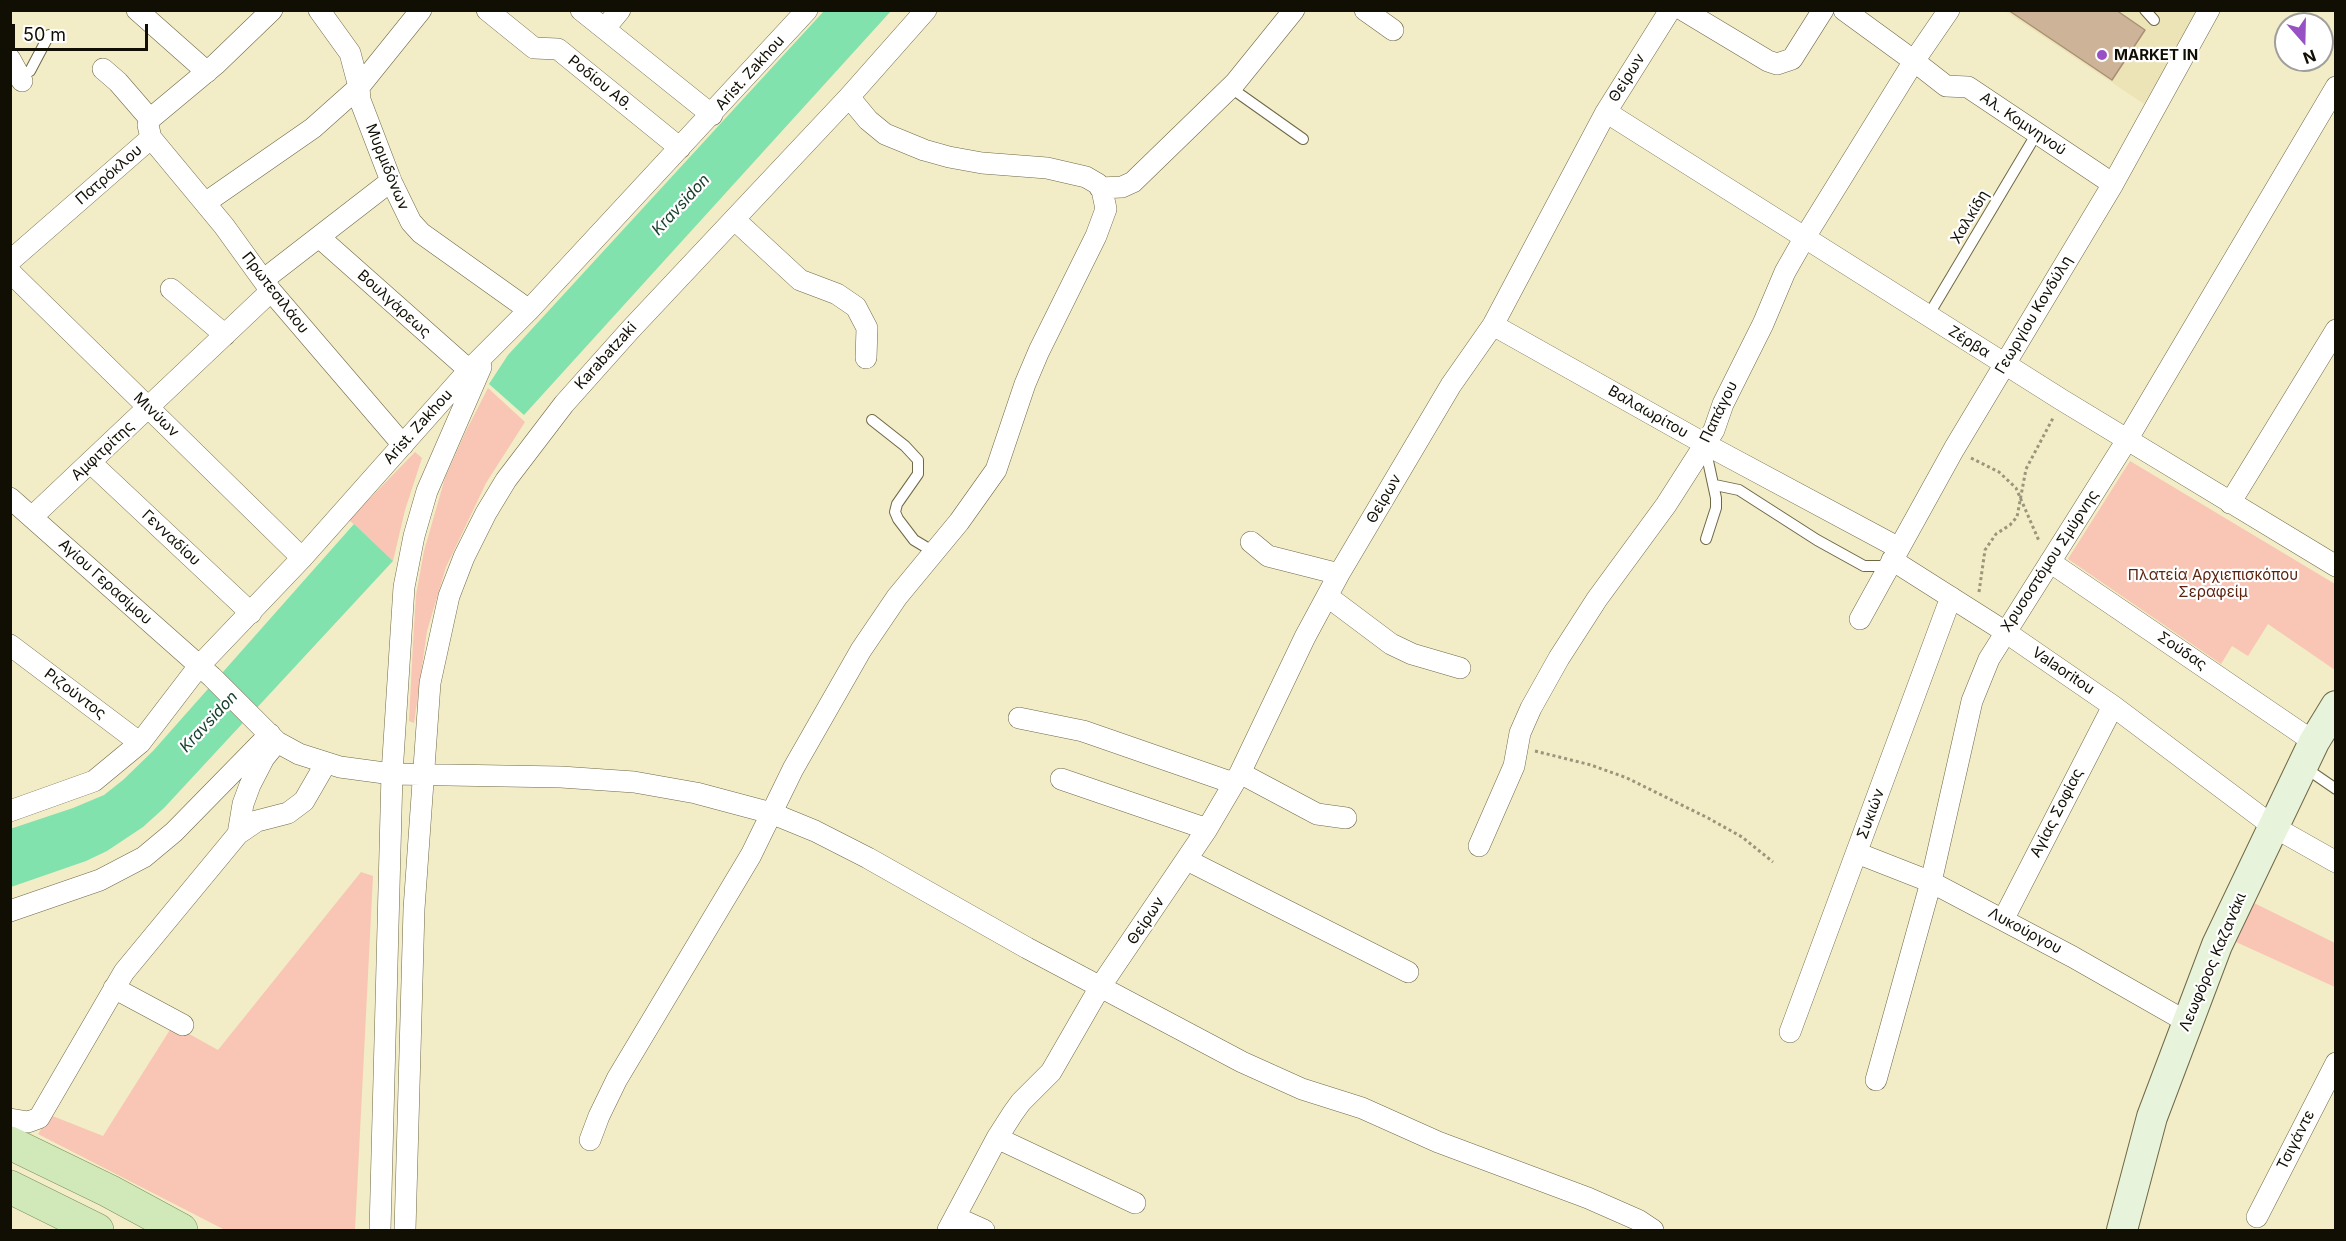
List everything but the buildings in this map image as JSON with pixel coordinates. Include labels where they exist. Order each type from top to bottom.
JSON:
[{"type":"main road","points":[[10,1143],[109,1191],[181,1230]]},
{"type":"main road","points":[[10,1187],[97,1230]]},
{"type":"street","points":[[137,10],[207,72]]},
{"type":"street","name":"Πατρόκλου","points":[[10,261],[151,129],[272,10]]},
{"type":"street","name":"Μυρμιδόνων","points":[[319,10],[350,53],[360,100],[406,215],[416,229],[529,310]]},
{"type":"street","points":[[205,203],[301,138],[359,87],[421,10]]},
{"type":"street","name":"Ροδίου Αθ.","points":[[487,10],[534,48],[558,49],[680,148]]},
{"type":"street","points":[[581,10],[712,115]]},
{"type":"street","points":[[605,28],[620,10]]},
{"type":"street","name":"Arist. Zakhou","points":[[10,811],[94,781],[140,743],[206,672],[251,613],[469,370],[529,310],[807,10]]},
{"type":"street","name":"Karabatzaki","points":[[405,1230],[414,909],[430,683],[439,634],[457,575],[486,513],[515,465],[571,395],[849,97],[926,10]]},
{"type":"street","points":[[1100,188],[1122,187],[1132,182],[1231,88],[1294,10]]},
{"type":"street","points":[[1365,10],[1393,30]]},
{"type":"street","name":"Θείρων","points":[[952,1224],[998,1138],[1021,1102],[1051,1072],[1100,987],[1207,829],[1236,778],[1327,596],[1451,385],[1493,325],[1606,112],[1670,10]]},
{"type":"street","points":[[1683,10],[1768,61],[1777,64],[1792,60],[1823,10]]},
{"type":"street","name":"Αλ. Κομνηνού","points":[[1844,10],[1946,86],[1968,87],[2113,184]]},
{"type":"street","name":"Παπάγου","points":[[1479,846],[1514,766],[1520,733],[1530,708],[1597,599],[1666,505],[1714,430],[1723,404],[1763,324],[1785,272],[1914,61],[1949,10]]},
{"type":"street","name":"Γεωργίου Κονδύλη","points":[[1860,619],[1954,448],[2113,184],[2209,10]]},
{"type":"street","name":"Πρωτεσιλάου","points":[[104,69],[118,82],[267,286],[403,445]]},
{"type":"street","name":"Χρυσοστόμου Σμύρνης","points":[[1876,1080],[1931,882],[1972,701],[1989,658],[2127,440],[2336,87]]},
{"type":"street","points":[[590,1140],[617,1079],[751,855],[794,770],[878,623],[996,470],[1039,351],[1102,223],[1106,201],[1100,188],[1086,177],[1047,168],[960,160],[901,142],[885,134],[868,120],[849,97]]},
{"type":"street","name":"Ζέρβα","points":[[1606,112],[2062,400],[2336,566]]},
{"type":"street","name":"Αμφιτρίτης","points":[[19,512],[90,462],[225,335],[267,286],[319,237],[391,181]]},
{"type":"street","points":[[735,220],[800,280],[837,294],[856,307],[867,328],[866,358]]},
{"type":"street","name":"Βουλγάρεως","points":[[319,237],[469,370]]},
{"type":"street","name":"Μινύων","points":[[10,272],[302,558]]},
{"type":"street","points":[[171,289],[225,335]]},
{"type":"street","name":"Βαλαωρίτου","points":[[1493,325],[1896,554]]},
{"type":"street","points":[[2230,503],[2336,330]]},
{"type":"street","points":[[380,1230],[392,774],[402,604],[414,536],[427,491],[483,364],[502,337]]},
{"type":"street","name":"Γενναδίου","points":[[90,462],[251,613]]},
{"type":"street","name":"Αγίου Γερασίμου","points":[[19,512],[206,672],[274,738],[299,754],[340,767],[423,777],[561,777],[634,782],[696,793],[771,813],[815,831],[868,858],[1027,948],[1267,1074],[1331,1100],[1362,1108],[1438,1142],[1588,1198],[1638,1220],[1653,1230]]},
{"type":"street","points":[[1251,542],[1268,556],[1340,574]]},
{"type":"street","name":"Valaoritou","points":[[1896,554],[1951,597],[2113,706],[2274,827],[2336,862]]},
{"type":"street","name":"Σούδας","points":[[2053,557],[2323,732]]},
{"type":"street","points":[[1327,596],[1391,644],[1412,654],[1460,668]]},
{"type":"street","name":"Συκιών","points":[[1790,1032],[1951,597]]},
{"type":"street","name":"Ριζούντος","points":[[10,645],[140,743]]},
{"type":"street","name":"Αγίας Σοφίας","points":[[2003,920],[2113,706]]},
{"type":"street","points":[[1019,718],[1083,730],[1236,778],[1317,814],[1346,818]]},
{"type":"street","name":"Λεωφόρος Καζανάκι","points":[[2122,1230],[2149,1125],[2217,945],[2323,732]]},
{"type":"street","points":[[238,834],[243,804],[250,785],[274,738]]},
{"type":"street","points":[[10,910],[100,880],[144,857],[174,832],[274,738]]},
{"type":"street","points":[[10,1119],[28,1122],[39,1118],[123,972],[238,834],[257,821],[288,813],[304,801],[326,763]]},
{"type":"street","points":[[1061,779],[1207,829]]},
{"type":"street","name":"Λυκούργου","points":[[1857,853],[1931,882],[2187,1022]]},
{"type":"street","points":[[1187,860],[1408,972]]},
{"type":"street","points":[[114,988],[183,1025]]},
{"type":"street","name":"Τσιγάντε","points":[[2257,1217],[2332,1077]]},
{"type":"street","points":[[998,1138],[1135,1203]]},
{"type":"street","points":[[952,1224],[984,1230]]},
{"type":"lane","points":[[2145,10],[2154,20]]},
{"type":"lane","points":[[16,74],[30,70],[49,35]]},
{"type":"lane","points":[[1231,88],[1303,139]]},
{"type":"lane","name":"Χαλκίδη","points":[[1928,316],[2037,133]]},
{"type":"lane","points":[[872,420],[918,460],[918,474],[897,504],[895,512],[914,540],[934,552]]},
{"type":"lane","points":[[1705,444],[1714,485],[1716,508],[1706,539]]},
{"type":"lane","points":[[1714,485],[1739,490],[1816,540],[1864,566],[1882,566],[1896,554]]},
{"type":"lane","points":[[2323,732],[2336,789]]},
{"type":"path","points":[[1973,611],[1979,596],[1985,550],[1996,534],[2018,517],[2029,460],[2062,400]]},
{"type":"path","points":[[1954,448],[2010,480],[2021,495],[2038,540],[2053,557]]},
{"type":"path","points":[[1519,746],[1591,765],[1627,778],[1742,837],[1773,862]]},
{"type":"shaded area","points":[[2005,11],[2199,11],[2144,104]]},
{"type":"green space","points":[[488,388],[525,422],[486,483],[446,567],[427,631],[414,723],[409,721],[413,644],[416,595],[424,551],[445,478]]},
{"type":"green space","points":[[415,452],[422,458],[405,510],[393,561],[349,520]]},
{"type":"green space","name":"Πλατεία Αρχιεπισκόπου Σεραφείμ","points":[[2130,461],[2335,584],[2335,670],[2268,624],[2248,656],[2232,646],[2221,664],[2068,559]]},
{"type":"green space","points":[[361,872],[373,876],[355,1230],[225,1230],[38,1134],[50,1115],[103,1136],[173,1025],[218,1050]]},
{"type":"green space","points":[[2254,903],[2335,943],[2335,987],[2236,942]]},
{"type":"water","name":"Kravsidon","points":[[824,11],[891,11],[524,415],[489,384],[508,355]]},
{"type":"water","name":"Kravsidon","points":[[354,524],[393,561],[164,808],[143,827],[107,851],[86,861],[11,887],[10,829],[104,795],[123,780],[153,751]]},
{"type":"place","name":"MARKET IN","points":[[2102,55]]}]
